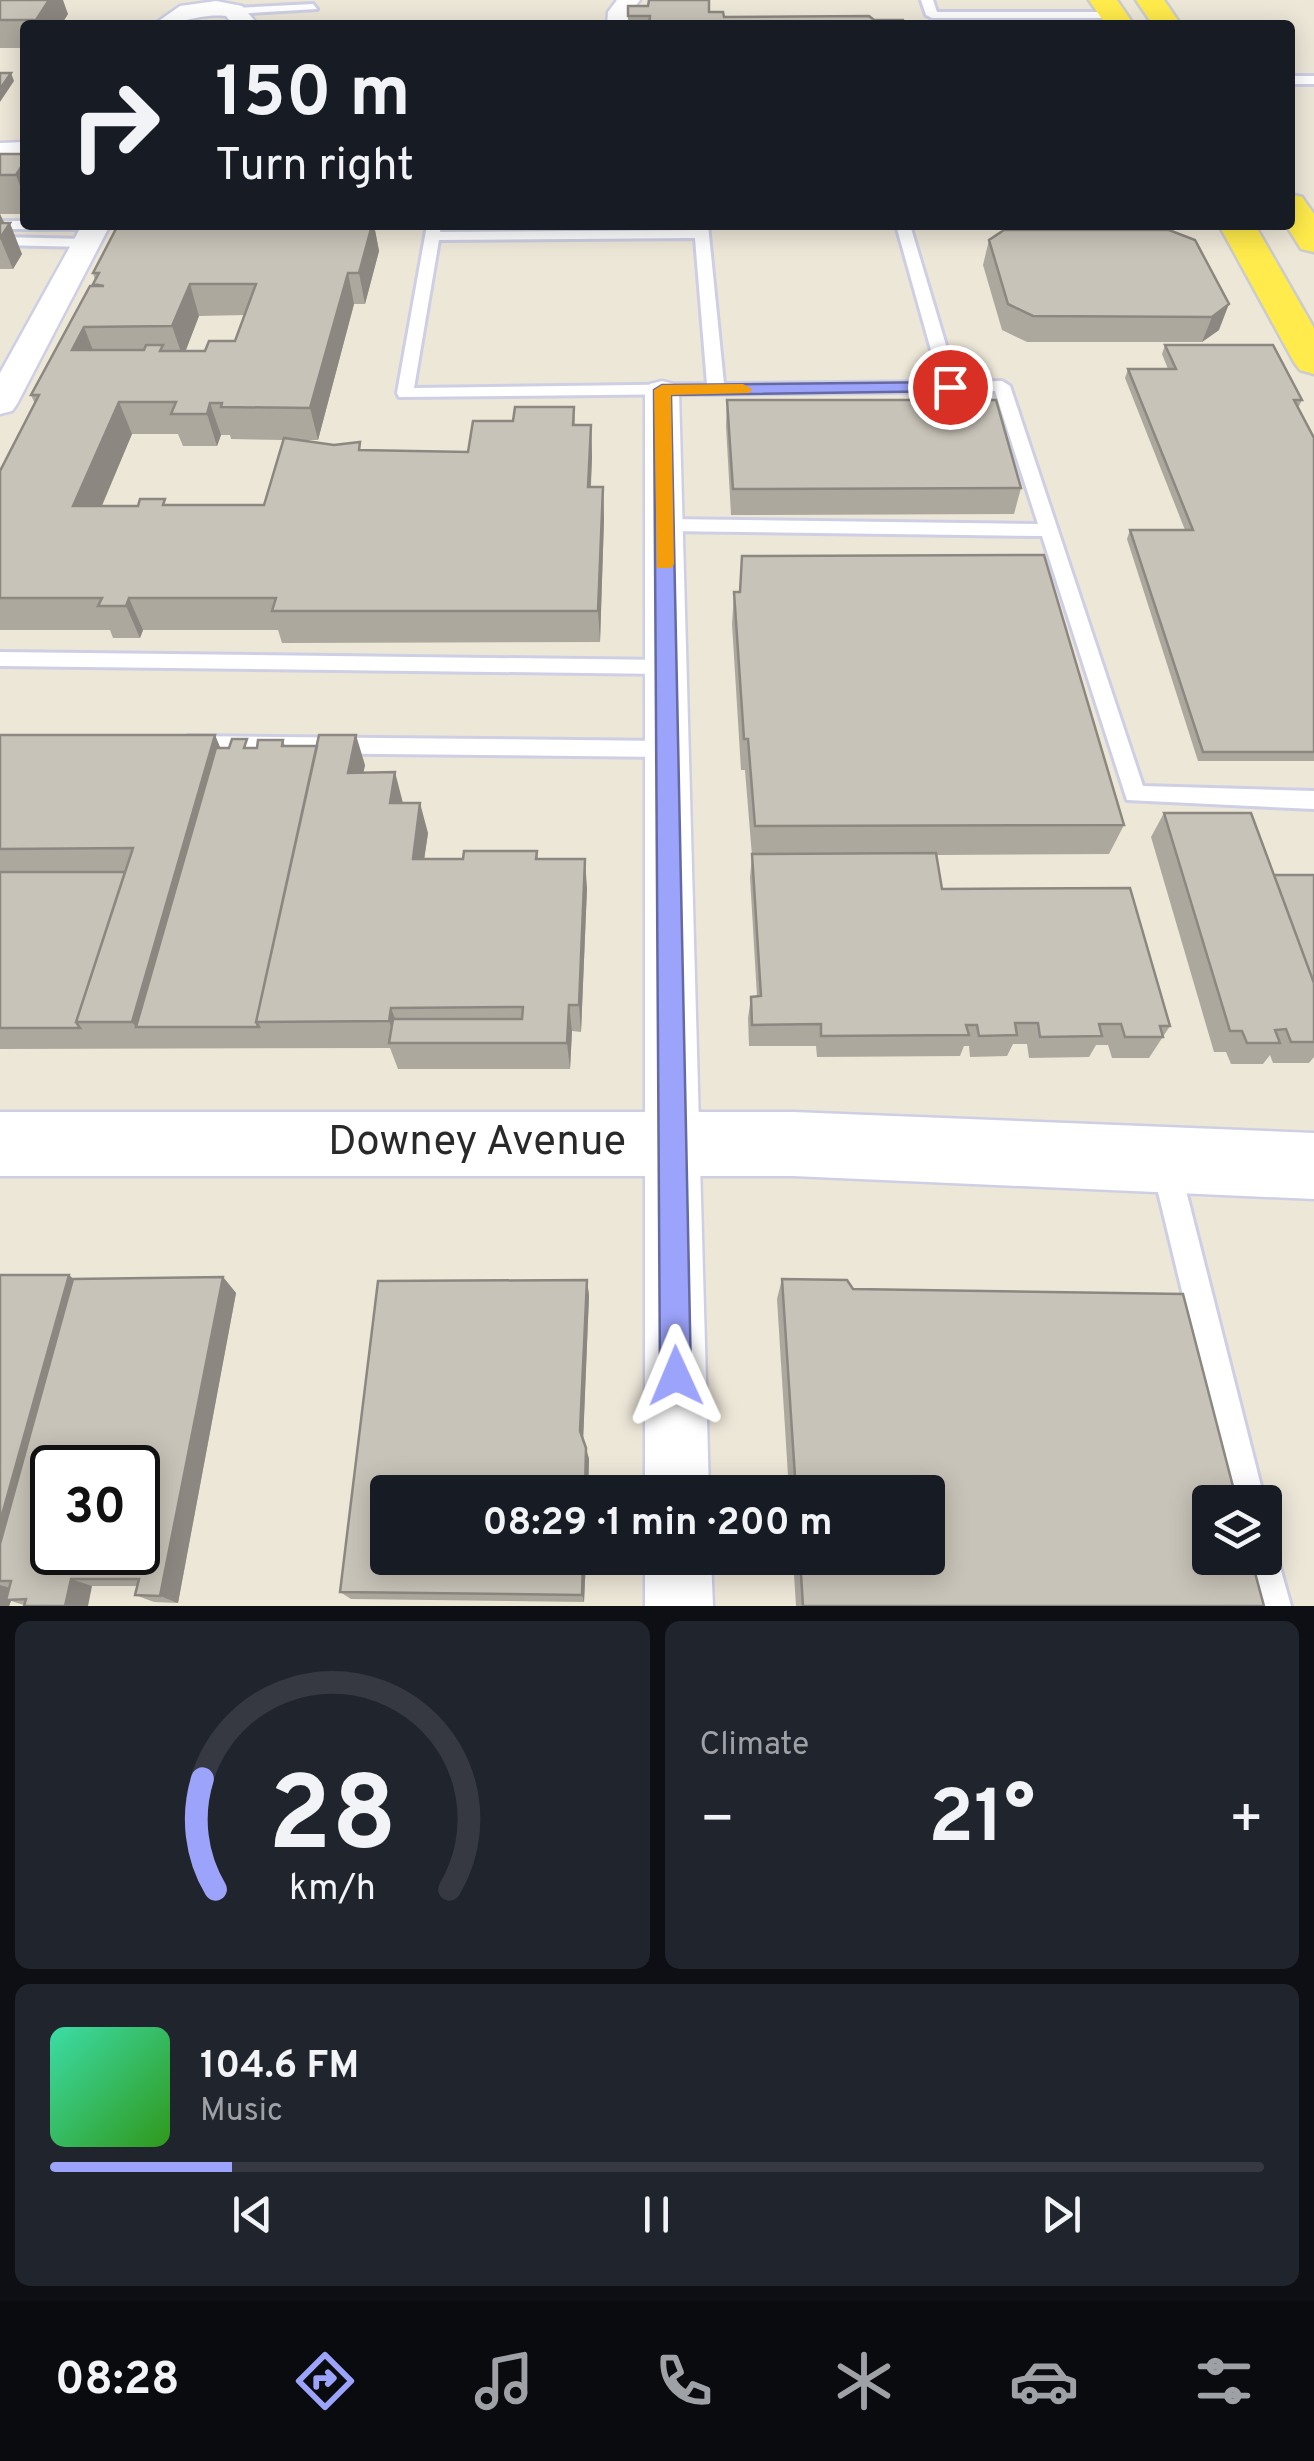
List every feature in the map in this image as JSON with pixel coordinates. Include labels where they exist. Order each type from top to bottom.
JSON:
[{"type":"main road","points":[[1240,230],[1314,362]]},
{"type":"main road","name":"Downey Avenue","points":[[0,1144],[672,1142],[1314,1166]]},
{"type":"street","points":[[170,20],[195,10],[237,18]]},
{"type":"street","points":[[0,404],[93,231]]},
{"type":"street","points":[[662,390],[677,1475]]},
{"type":"street","points":[[678,1575],[679,1606]]},
{"type":"lane","points":[[927,0],[935,20],[1023,20],[1112,13]]},
{"type":"lane","points":[[1012,0],[1023,20]]},
{"type":"lane","points":[[237,18],[315,4]]},
{"type":"lane","points":[[716,390],[701,230],[433,231],[406,393],[716,390],[1002,386],[1136,794],[1314,800]]},
{"type":"lane","points":[[905,230],[950,387]]},
{"type":"lane","points":[[0,241],[93,231]]},
{"type":"lane","points":[[664,525],[1049,530]]},
{"type":"lane","points":[[0,659],[666,667]]},
{"type":"lane","points":[[164,743],[667,750]]},
{"type":"lane","points":[[1164,1158],[1244,1485]]},
{"type":"lane","points":[[1266,1575],[1274,1606]]},
{"type":"building","points":[[0,0],[49,0],[36,20],[0,20]]},
{"type":"building","points":[[649,0],[709,0],[709,12],[723,12],[724,17],[869,16],[874,20],[650,20],[650,16],[628,16],[628,6],[648,6]]},
{"type":"building","points":[[0,73],[11,73],[0,89]]},
{"type":"building","points":[[0,154],[20,154],[16,175],[0,175]]},
{"type":"building","points":[[0,223],[10,223],[0,238]]},
{"type":"building","points":[[115,230],[371,230],[359,273],[348,273],[310,408],[221,407],[222,403],[210,403],[207,414],[171,414],[176,402],[119,402],[73,506],[138,506],[140,499],[165,499],[163,505],[264,505],[284,438],[334,445],[360,442],[359,450],[468,452],[473,421],[513,421],[515,407],[574,407],[573,425],[591,425],[588,487],[603,487],[598,611],[272,611],[276,598],[129,598],[126,606],[98,606],[102,598],[0,598],[0,471],[39,395],[31,395],[90,286],[104,286],[93,284],[99,273],[93,273]],"holes":[[[190,284],[256,284],[235,341],[209,341],[205,351],[160,351],[163,345],[146,345],[144,350],[72,350],[84,327],[172,326]]]},
{"type":"building","points":[[1004,230],[1169,230],[1195,240],[1229,304],[1212,317],[1033,316],[1008,304],[989,240]]},
{"type":"building","points":[[1165,345],[1273,345],[1302,400],[1294,400],[1314,438],[1314,752],[1203,752],[1130,530],[1193,530],[1128,369],[1176,369]]},
{"type":"building","points":[[727,400],[996,400],[1021,488],[733,489]]},
{"type":"building","points":[[1044,555],[1124,825],[755,826],[748,739],[744,739],[734,592],[740,592],[742,556]]},
{"type":"building","points":[[0,735],[215,735],[132,1022],[76,1022],[133,848],[0,849]]},
{"type":"building","points":[[319,735],[356,735],[348,773],[395,772],[390,803],[420,803],[413,859],[463,859],[464,851],[537,851],[536,859],[585,859],[579,1005],[569,1005],[567,1043],[389,1043],[393,1019],[522,1019],[523,1007],[391,1008],[389,1021],[256,1022]]},
{"type":"building","points":[[232,739],[247,739],[244,748],[257,748],[258,740],[283,740],[282,746],[317,746],[256,1022],[259,1027],[136,1027],[216,748],[229,748]]},
{"type":"building","points":[[1164,813],[1251,813],[1314,983],[1314,1042],[1291,1042],[1286,1029],[1275,1030],[1280,1043],[1247,1043],[1242,1031],[1230,1031]]},
{"type":"building","points":[[936,853],[942,889],[1130,888],[1170,1026],[1160,1026],[1163,1037],[1125,1037],[1121,1024],[1099,1024],[1102,1036],[1040,1037],[1038,1023],[1015,1023],[1017,1035],[979,1036],[977,1025],[966,1025],[969,1035],[821,1036],[821,1024],[752,1025],[751,997],[761,996],[752,854]]},
{"type":"building","points":[[0,872],[125,872],[76,1022],[80,1028],[0,1028]]},
{"type":"building","points":[[1274,875],[1314,875],[1314,983]]},
{"type":"building","points":[[0,1275],[69,1275],[0,1522]]},
{"type":"building","points":[[223,1277],[160,1596],[135,1595],[139,1579],[71,1579],[65,1606],[24,1606],[26,1599],[6,1600],[11,1581],[0,1581],[0,1544],[73,1279]]},
{"type":"building","points":[[782,1279],[847,1280],[853,1289],[1183,1294],[1233,1485],[1192,1485],[1192,1575],[1256,1575],[1264,1606],[803,1606],[801,1575],[945,1575],[945,1475],[795,1475]]},
{"type":"building","points":[[587,1280],[580,1431],[586,1448],[585,1475],[370,1475],[370,1575],[583,1575],[582,1595],[340,1592],[378,1281]]},
{"type":"slow traffic","points":[[664,564],[662,390],[743,389]]},
{"type":"route","points":[[676,1376],[662,390],[950,387]]}]
